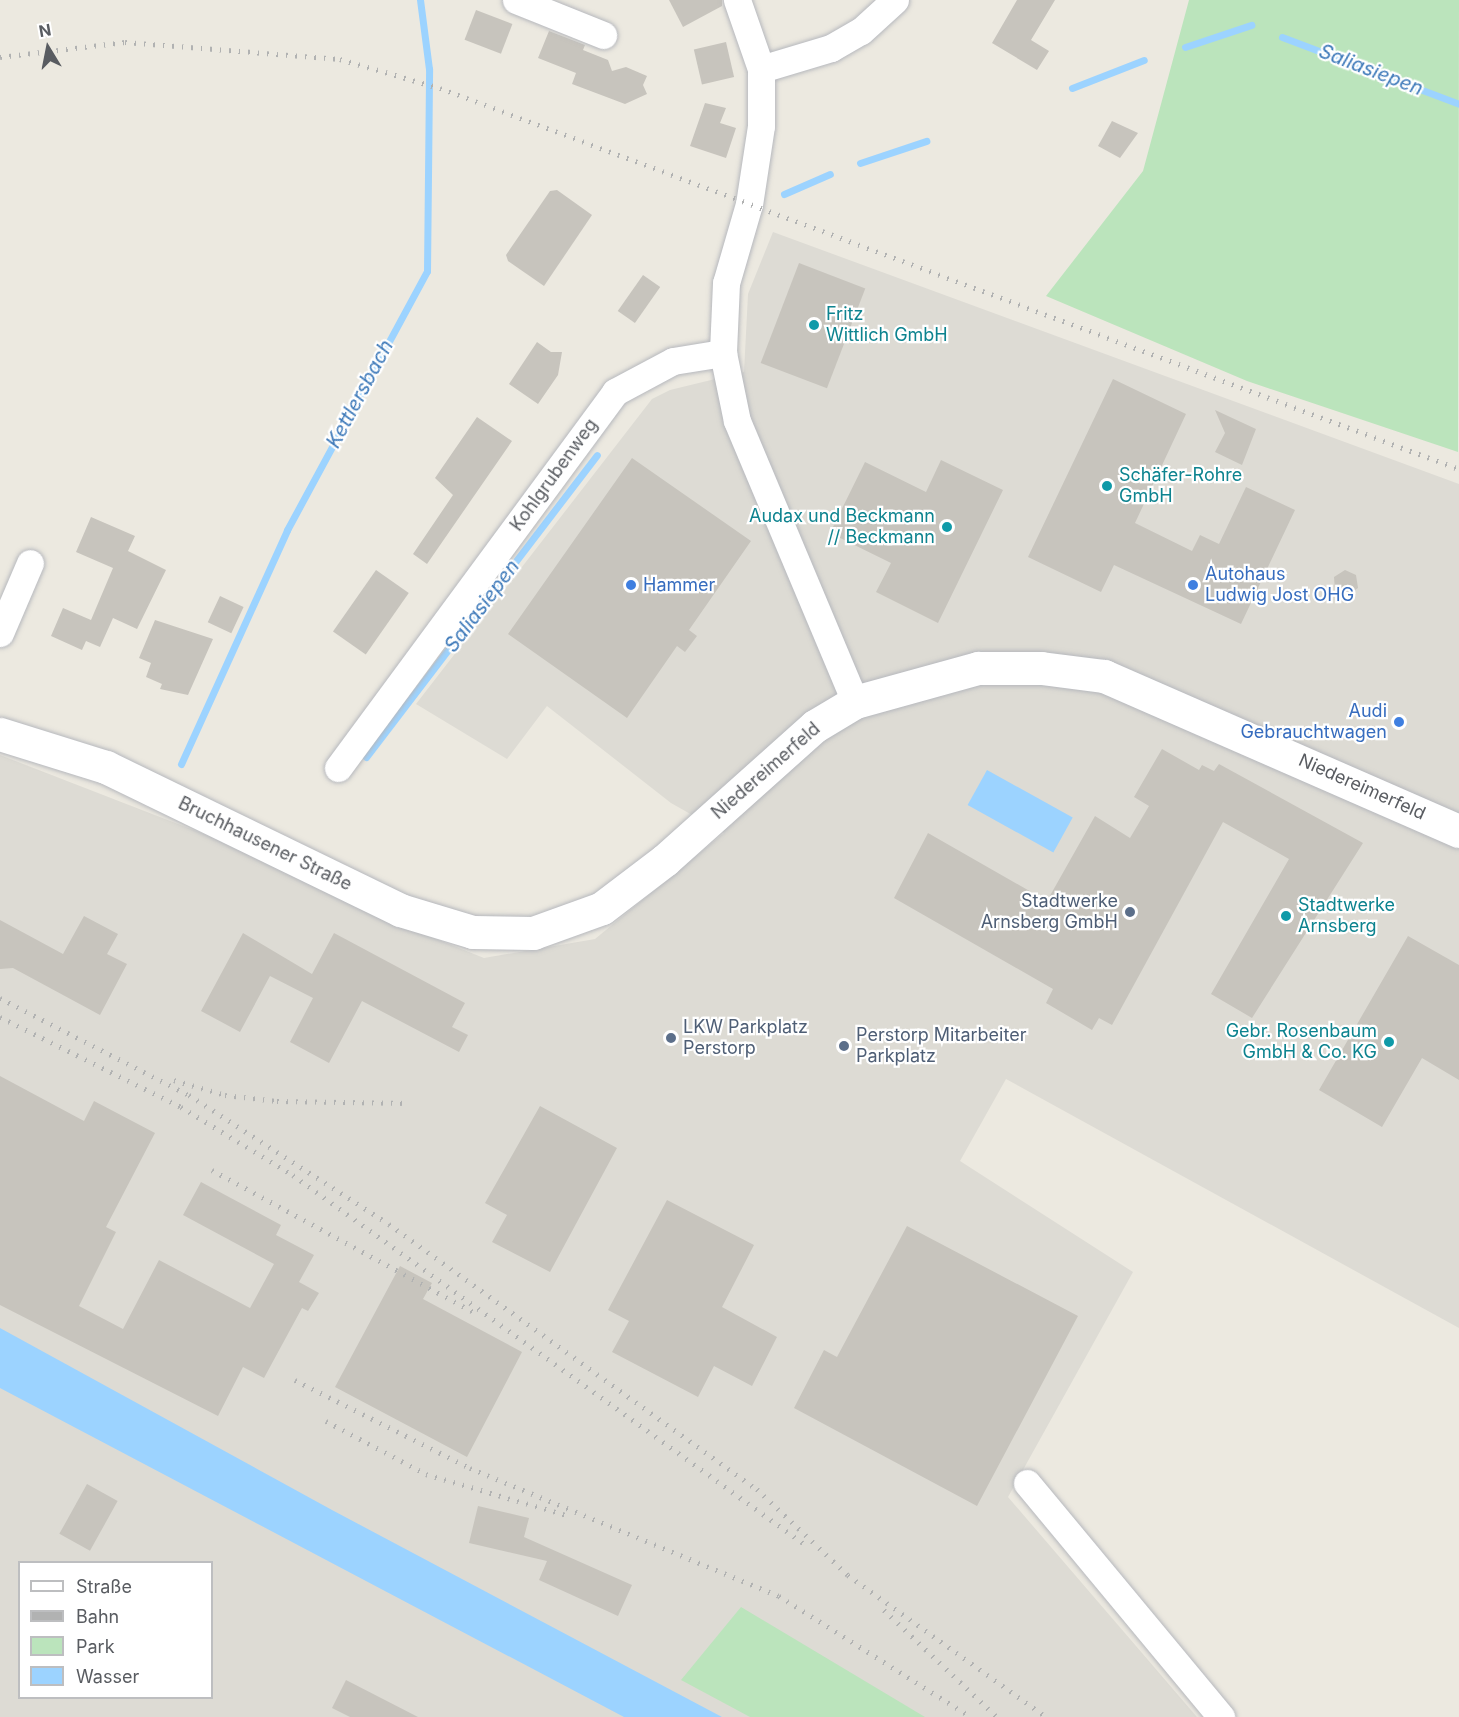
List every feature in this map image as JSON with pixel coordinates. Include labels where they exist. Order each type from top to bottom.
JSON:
[{"type":"street","points":[[516,0],[573,10],[603,35]]},
{"type":"street","points":[[737,0],[761,69],[761,126],[753,185],[726,283],[723,352],[737,421],[855,702]]},
{"type":"street","points":[[761,69],[831,48],[861,31],[896,0]]},
{"type":"street","name":"Kohlgrubenweg","points":[[338,768],[615,392],[673,361],[723,352]]},
{"type":"street","points":[[0,633],[30,563]]},
{"type":"street","name":"Niedereimerfeld","points":[[533,933],[602,908],[665,860],[815,726],[855,702],[978,668],[1041,668],[1104,676],[1459,831]]},
{"type":"street","name":"Bruchhausener Straße","points":[[0,734],[106,767],[400,910],[441,926],[473,932],[533,933]]},
{"type":"street","points":[[1027,1483],[1221,1717]]},
{"type":"shaded area","points":[[773,232],[1459,484],[1459,1328],[1006,1079],[960,1161],[1133,1272],[1008,1497],[1197,1717],[0,1717],[0,755],[271,860],[371,913],[484,958],[595,939],[724,833],[671,803],[547,706],[507,759],[416,704],[652,399],[670,390],[744,372],[748,294]]},
{"type":"green space","points":[[1189,0],[1459,0],[1458,452],[1247,381],[1046,296],[1143,171]]},
{"type":"green space","points":[[741,1607],[925,1717],[750,1717],[681,1680]]},
{"type":"water","points":[[987,770],[1073,818],[1053,852],[968,805]]},
{"type":"water","points":[[0,1328],[332,1510],[722,1717],[624,1717],[0,1388]]},
{"type":"building","points":[[669,0],[722,0],[722,6],[683,27]]},
{"type":"building","points":[[1017,0],[1055,0],[1031,40],[1049,51],[1037,70],[992,43]]},
{"type":"building","points":[[476,10],[512,24],[501,54],[465,40]]},
{"type":"building","points":[[549,31],[585,45],[583,50],[608,60],[612,71],[626,67],[647,76],[643,85],[647,94],[625,104],[572,84],[576,73],[538,58]]},
{"type":"building","points":[[726,42],[734,77],[702,85],[694,49]]},
{"type":"building","points":[[705,103],[726,108],[720,123],[736,128],[726,158],[690,146]]},
{"type":"building","points":[[1112,121],[1138,133],[1120,158],[1098,146]]},
{"type":"building","points":[[557,190],[592,215],[544,286],[508,261],[506,255],[550,191]]},
{"type":"building","name":"Fritz Wittlich GmbH","points":[[799,263],[865,288],[827,388],[761,363]]},
{"type":"building","points":[[643,275],[660,287],[635,323],[618,311]]},
{"type":"building","points":[[537,342],[551,352],[562,352],[558,375],[538,404],[509,384]]},
{"type":"building","points":[[1113,379],[1186,414],[1135,523],[1192,551],[1200,535],[1219,544],[1246,487],[1295,510],[1241,624],[1114,565],[1101,592],[1028,557]]},
{"type":"building","points":[[1215,410],[1256,429],[1242,465],[1215,452],[1225,433]]},
{"type":"building","points":[[477,417],[512,441],[427,564],[413,554],[453,495],[435,478]]},
{"type":"building","name":"Hammer","points":[[632,458],[751,541],[689,630],[697,636],[685,652],[677,646],[627,718],[508,634]]},
{"type":"building","name":"Audax und Beckmann // Beckmann","points":[[941,460],[1003,490],[938,623],[876,592],[891,563],[830,533],[865,462],[926,492]]},
{"type":"building","points":[[91,517],[135,536],[128,551],[166,570],[137,629],[113,618],[100,647],[86,641],[82,650],[51,636],[63,608],[91,620],[113,568],[76,552]]},
{"type":"building","points":[[376,570],[409,593],[366,654],[333,631]]},
{"type":"building","points":[[1345,570],[1356,575],[1358,588],[1346,596],[1335,590],[1334,577]]},
{"type":"building","points":[[220,596],[244,607],[231,633],[208,622]]},
{"type":"building","points":[[155,620],[213,639],[188,695],[160,689],[162,684],[146,677],[151,663],[139,658]]},
{"type":"building","points":[[1162,749],[1199,770],[1202,765],[1214,771],[1219,764],[1363,843],[1252,1018],[1211,994],[1289,859],[1223,822],[1112,1025],[1099,1018],[1092,1030],[1046,1003],[1053,989],[894,898],[928,833],[1047,901],[1095,816],[1130,838],[1149,806],[1134,797]]},
{"type":"building","points":[[84,916],[118,934],[107,954],[127,964],[100,1015],[13,968],[0,969],[0,920],[63,954]]},
{"type":"building","points":[[243,933],[312,974],[334,933],[465,1003],[452,1027],[468,1035],[459,1052],[362,1001],[329,1063],[290,1042],[313,998],[270,976],[240,1032],[201,1011]]},
{"type":"building","name":"Gebr. Rosenbaum GmbH & Co. KG","points":[[1408,936],[1459,965],[1459,1080],[1422,1058],[1382,1127],[1319,1090]]},
{"type":"building","points":[[0,1076],[84,1121],[94,1101],[155,1133],[106,1227],[116,1232],[79,1306],[123,1329],[159,1260],[250,1308],[274,1264],[183,1215],[201,1182],[281,1225],[276,1235],[314,1255],[299,1282],[319,1293],[308,1311],[302,1308],[264,1378],[243,1367],[218,1416],[0,1305]]},
{"type":"building","points":[[540,1106],[617,1148],[550,1272],[492,1242],[507,1215],[485,1203]]},
{"type":"building","points":[[667,1200],[754,1245],[722,1307],[777,1337],[752,1386],[714,1366],[698,1397],[612,1352],[629,1321],[608,1310]]},
{"type":"building","points":[[907,1226],[1078,1316],[977,1506],[794,1408],[824,1350],[837,1357]]},
{"type":"building","points":[[400,1266],[432,1283],[423,1299],[522,1352],[467,1457],[335,1387]]},
{"type":"building","points":[[87,1484],[118,1501],[90,1551],[59,1534]]},
{"type":"building","points":[[478,1506],[529,1518],[524,1537],[632,1585],[618,1616],[539,1580],[547,1561],[469,1543]]},
{"type":"building","points":[[346,1680],[418,1717],[350,1717],[332,1708]]},
{"type":"waterway","name":"Kettlersbach","points":[[181,764],[287,530],[427,271],[429,69],[420,0]]},
{"type":"waterway","name":"Saliasiepen","points":[[1185,47],[1251,25]]},
{"type":"waterway","name":"Saliasiepen","points":[[1282,37],[1459,104]]},
{"type":"waterway","name":"Saliasiepen","points":[[1072,88],[1144,60]]},
{"type":"waterway","name":"Saliasiepen","points":[[860,163],[926,141]]},
{"type":"waterway","name":"Saliasiepen","points":[[784,194],[830,174]]},
{"type":"waterway","name":"Saliasiepen","points":[[366,757],[597,455]]},
{"type":"railway","points":[[0,57],[125,42],[340,59],[440,88],[1459,469]]},
{"type":"railway","points":[[0,998],[189,1095],[389,1224],[757,1489],[848,1575],[1046,1717]]},
{"type":"railway","points":[[0,1017],[181,1107],[293,1175],[803,1543]]},
{"type":"railway","points":[[174,1080],[225,1095],[277,1101],[409,1103]]},
{"type":"railway","points":[[212,1170],[475,1313]]},
{"type":"railway","points":[[295,1380],[470,1468],[779,1596],[971,1717]]},
{"type":"railway","points":[[326,1421],[426,1474],[570,1516]]},
{"type":"railway","points":[[884,1610],[997,1717]]},
{"type":"place","name":"Fritz Wittlich GmbH","points":[[814,325]]},
{"type":"place","name":"Schäfer-Rohre GmbH","points":[[1107,486]]},
{"type":"place","name":"Audax und Beckmann // Beckmann","points":[[947,527]]},
{"type":"place","name":"Hammer","points":[[631,585]]},
{"type":"place","name":"Autohaus Ludwig Jost OHG","points":[[1193,585]]},
{"type":"place","name":"Audi Gebrauchtwagen","points":[[1399,722]]},
{"type":"place","name":"Stadtwerke Arnsberg GmbH","points":[[1130,912]]},
{"type":"place","name":"Stadtwerke Arnsberg","points":[[1286,916]]},
{"type":"place","name":"LKW Parkplatz Perstorp","points":[[671,1038]]},
{"type":"place","name":"Gebr. Rosenbaum GmbH & Co. KG","points":[[1389,1042]]},
{"type":"place","name":"Perstorp Mitarbeiter Parkplatz","points":[[844,1046]]}]
